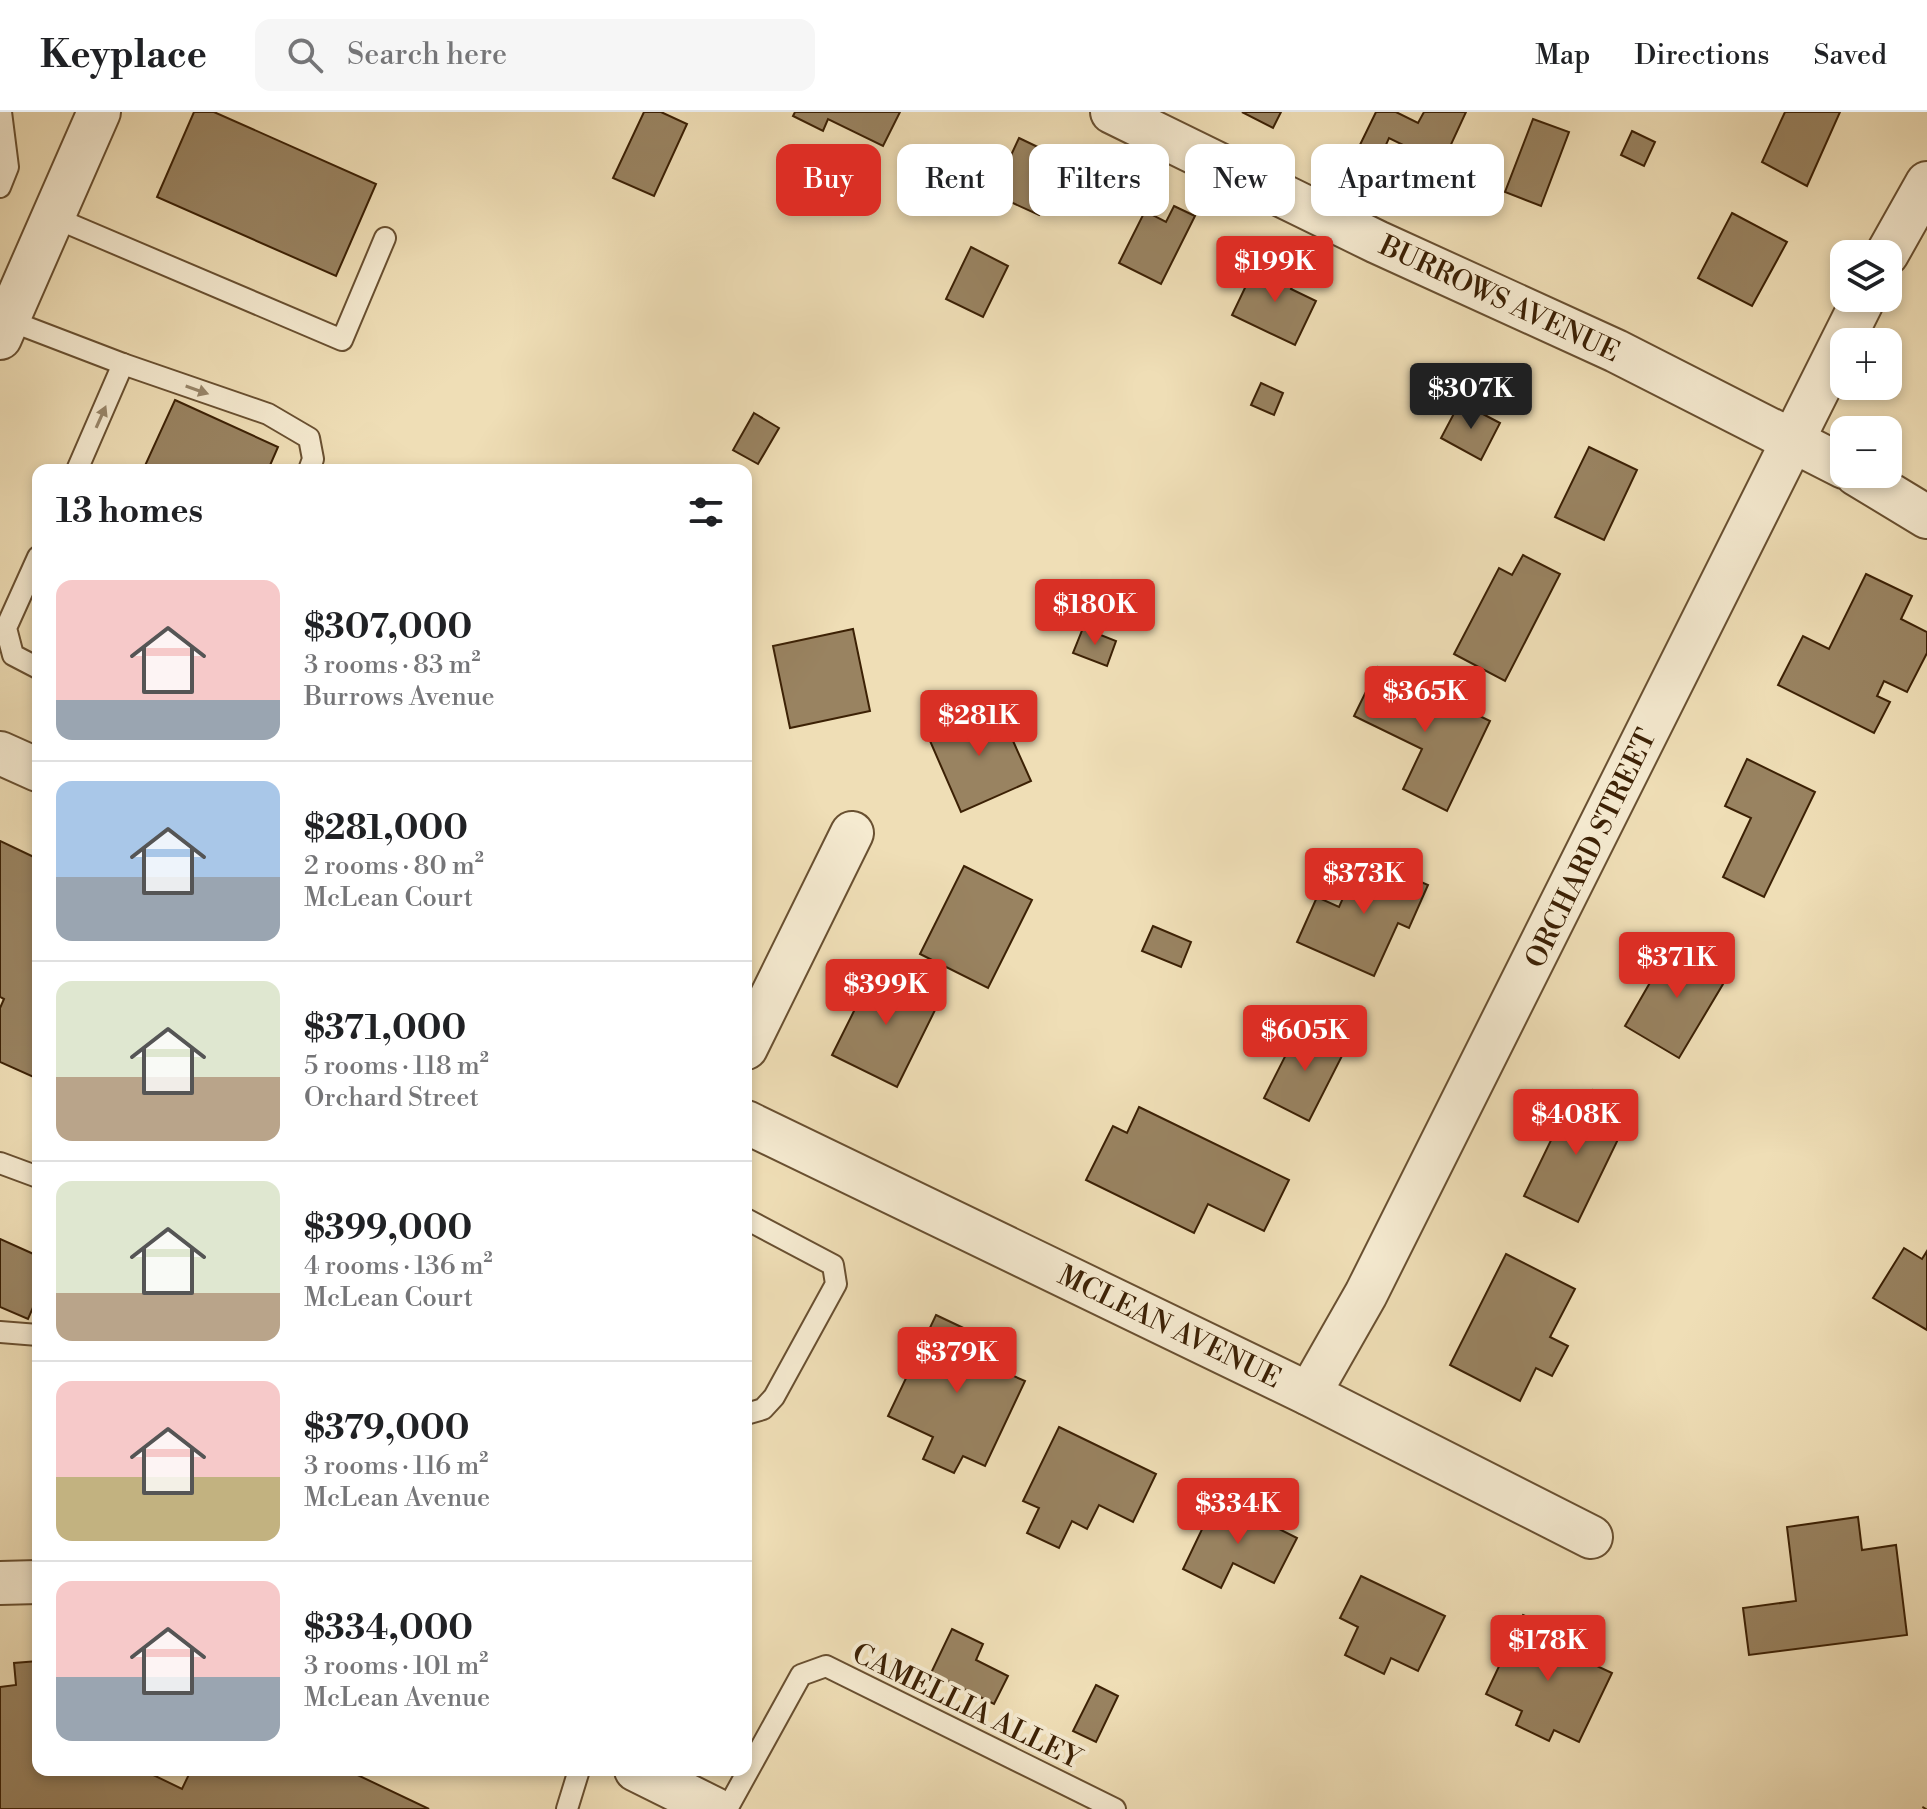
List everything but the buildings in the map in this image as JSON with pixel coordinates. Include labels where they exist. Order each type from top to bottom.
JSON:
[{"type":"street","points":[[4,329],[99,112]]},
{"type":"street","name":"BURROWS AVENUE","points":[[1112,112],[1377,242],[1563,325],[1830,459]]},
{"type":"street","points":[[1895,240],[1927,183]]},
{"type":"street","name":"ORCHARD STREET","points":[[1309,1394],[1366,1294],[1857,312]]},
{"type":"street","points":[[1879,488],[1927,517]]},
{"type":"street","points":[[0,753],[32,767]]},
{"type":"street","points":[[752,1036],[852,833]]},
{"type":"street","name":"MCLEAN AVENUE","points":[[752,1125],[1309,1394],[1591,1537]]},
{"type":"street","points":[[0,1583],[32,1582]]},
{"type":"street","points":[[648,1776],[715,1809]]},
{"type":"lane","points":[[0,187],[8,167],[1,112]]},
{"type":"lane","points":[[53,217],[342,340],[385,238]]},
{"type":"lane","points":[[4,329],[123,364],[268,414],[309,438],[311,464]]},
{"type":"lane","points":[[80,464],[123,364]]},
{"type":"lane","points":[[32,570],[6,628],[13,655],[32,665]]},
{"type":"lane","points":[[0,1163],[32,1175]]},
{"type":"lane","points":[[752,1222],[833,1265],[836,1284],[774,1397],[763,1409],[752,1412]]},
{"type":"lane","points":[[0,1332],[32,1335]]},
{"type":"lane","points":[[0,1570],[0,1583]]},
{"type":"lane","name":"CAMELLIA ALLEY","points":[[752,1764],[801,1675],[826,1666],[1115,1809]]},
{"type":"lane","points":[[567,1809],[577,1776]]},
{"type":"lane","name":"CAMELLIA ALLEY","points":[[727,1809],[745,1776]]}]
